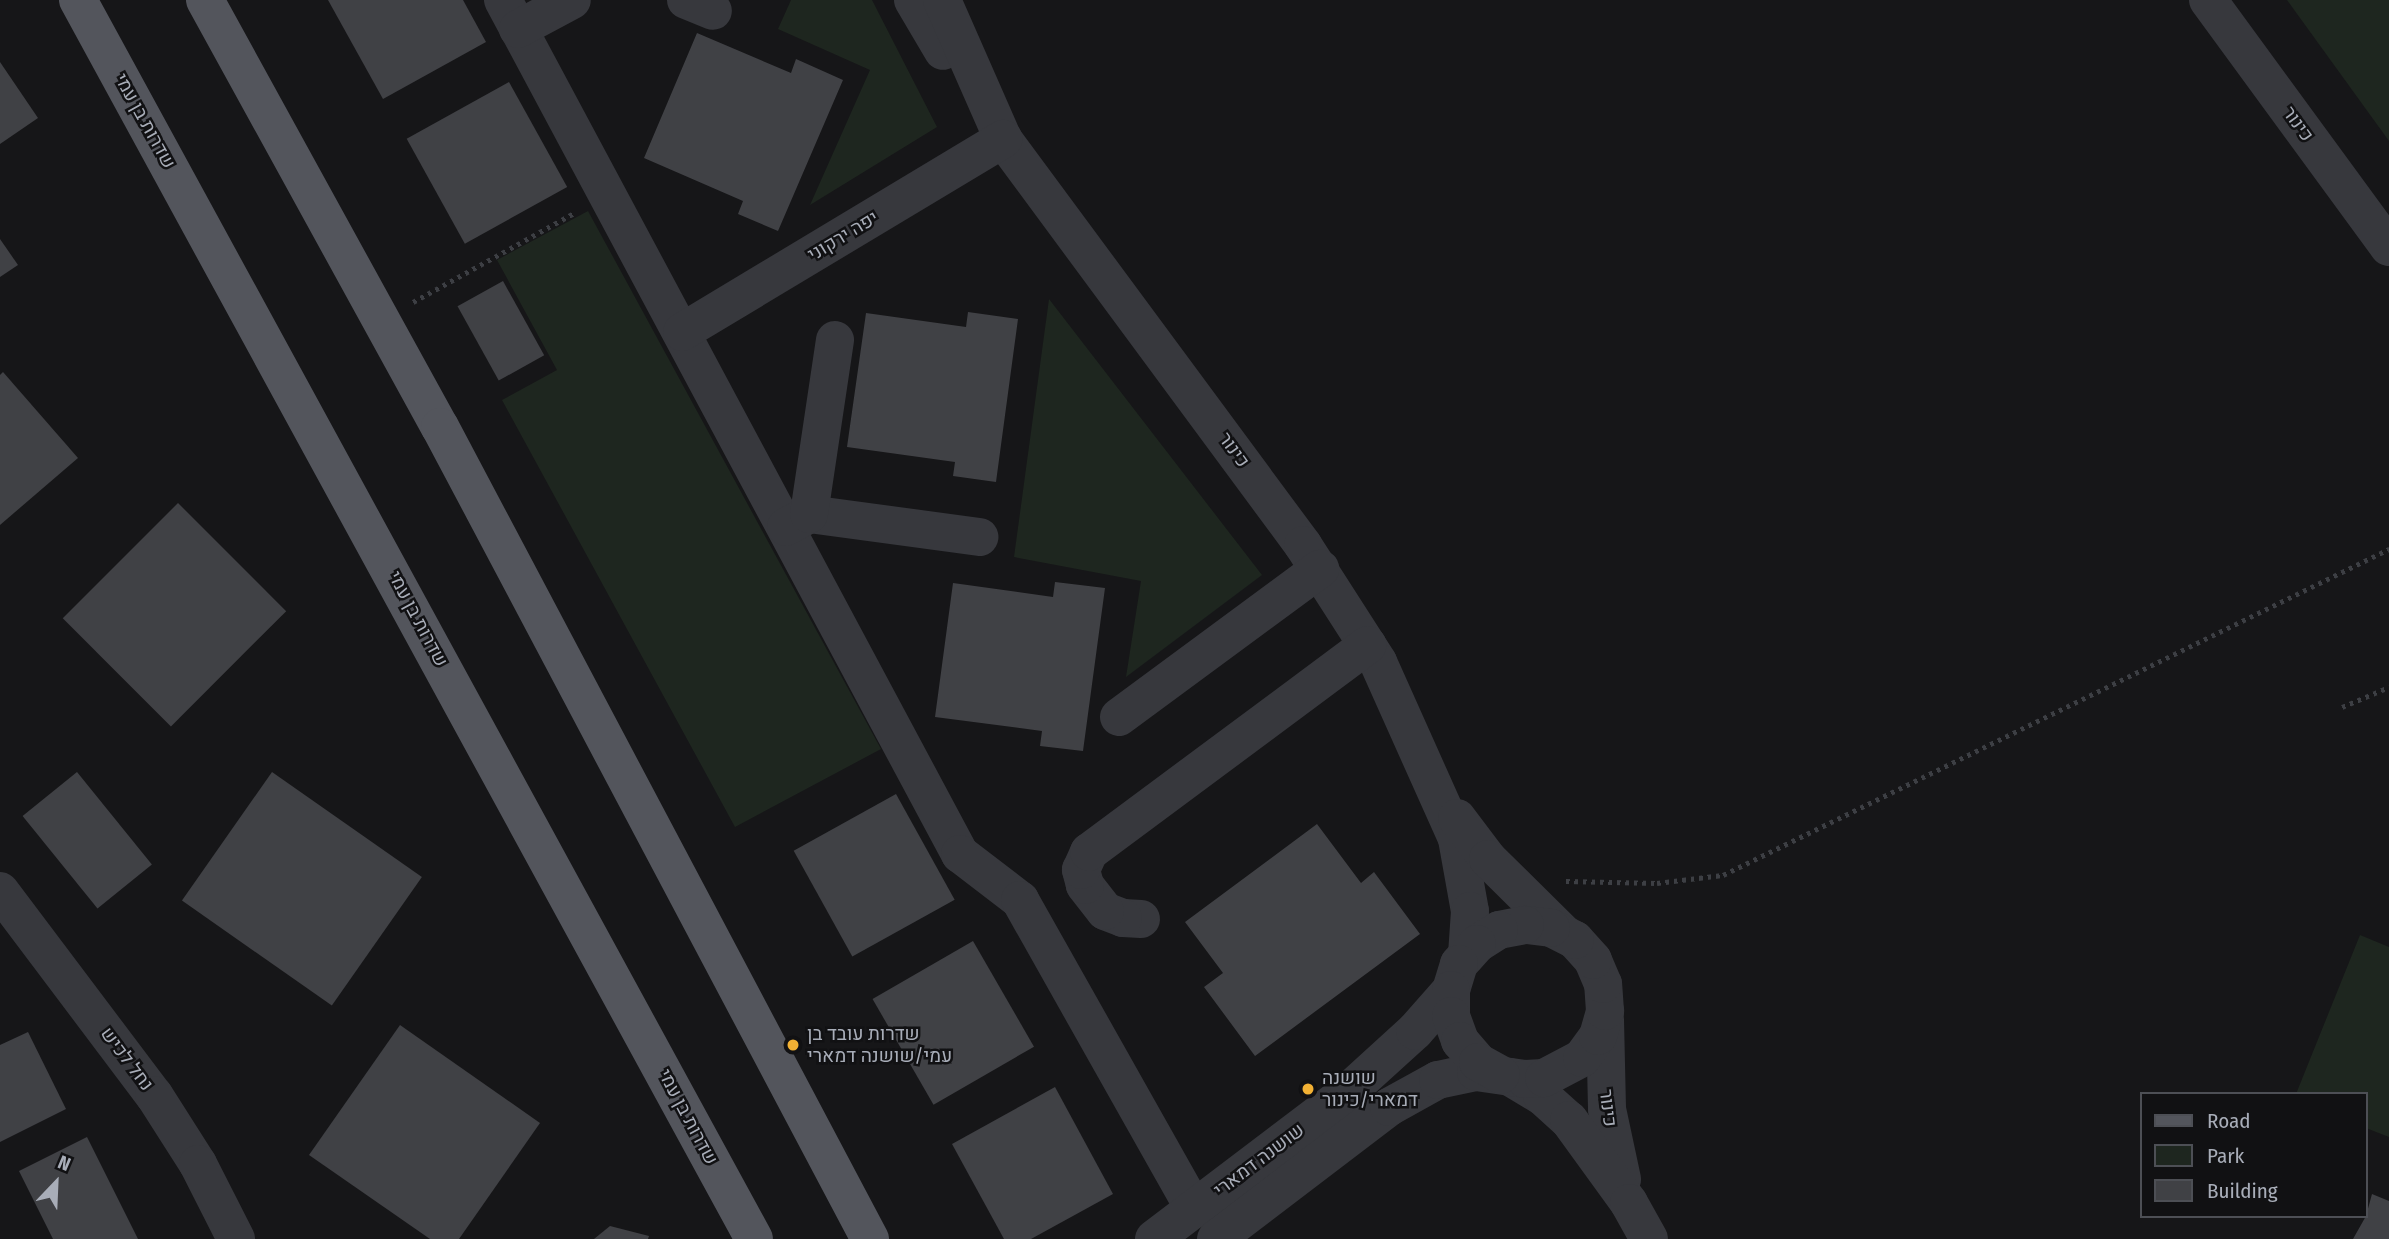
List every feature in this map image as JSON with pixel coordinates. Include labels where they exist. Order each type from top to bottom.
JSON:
[{"type":"main road","name":"שדרות בן עמי","points":[[78,0],[754,1239]]},
{"type":"main road","points":[[205,0],[381,320],[870,1239]]},
{"type":"street","points":[[572,0],[510,14],[682,332],[798,520],[960,854],[1020,900],[1194,1209]]},
{"type":"street","name":"כינור","points":[[913,0],[1001,135],[1320,569],[1368,645],[1457,839],[1470,911],[1467,955]]},
{"type":"street","name":"כינור","points":[[942,0],[1001,135]]},
{"type":"street","name":"כינור","points":[[2208,0],[2389,247]]},
{"type":"street","name":"יפה ירקוני","points":[[682,332],[1001,135]]},
{"type":"street","points":[[798,520],[835,340]]},
{"type":"street","points":[[798,520],[979,537]]},
{"type":"street","points":[[1119,717],[1320,569]]},
{"type":"street","points":[[1141,919],[1123,918],[1105,911],[1085,885],[1081,870],[1089,852],[1368,645]]},
{"type":"street","name":"כינור","points":[[1437,791],[1506,877],[1567,936]]},
{"type":"street","name":"נחל לכיש","points":[[0,891],[155,1095],[198,1164],[236,1239]]},
{"type":"street","points":[[1525,925],[1567,936],[1593,960],[1603,984],[1605,1011],[1598,1036],[1582,1058],[1544,1078],[1506,1076],[1478,1062],[1460,1041],[1451,1016],[1451,990],[1467,955],[1499,930],[1525,925]]},
{"type":"street","name":"שושנה דמארי","points":[[1154,1239],[1358,1083],[1451,990]]},
{"type":"street","name":"כינור","points":[[1605,1011],[1606,1109],[1629,1203]]},
{"type":"street","name":"שושנה דמארי","points":[[1216,1239],[1416,1091],[1455,1074],[1506,1076]]},
{"type":"street","name":"כינור","points":[[1506,1076],[1542,1096],[1569,1120],[1629,1203],[1649,1239]]},
{"type":"path","points":[[381,320],[608,194]]},
{"type":"path","points":[[1506,877],[1602,884],[1723,875],[2389,549]]},
{"type":"path","points":[[2342,707],[2389,687]]},
{"type":"green space","points":[[791,0],[872,0],[937,127],[810,205],[870,70],[778,29]]},
{"type":"green space","points":[[2287,0],[2389,0],[2389,141]]},
{"type":"green space","points":[[588,211],[881,749],[735,827],[502,400],[557,370],[497,260]]},
{"type":"green space","points":[[1049,299],[1262,575],[1126,677],[1141,581],[1014,557]]},
{"type":"green space","points":[[2360,935],[2389,947],[2389,1137],[2368,1129],[2368,1092],[2297,1092]]},
{"type":"building","points":[[328,0],[463,0],[486,42],[383,99]]},
{"type":"building","points":[[697,33],[791,73],[796,59],[843,80],[778,231],[738,214],[743,201],[644,158]]},
{"type":"building","points":[[0,62],[38,118],[0,144]]},
{"type":"building","points":[[509,82],[567,187],[465,244],[407,139]]},
{"type":"building","points":[[0,239],[18,265],[0,277]]},
{"type":"building","points":[[503,281],[544,355],[499,381],[458,306]]},
{"type":"building","points":[[968,312],[1018,319],[996,482],[953,476],[955,462],[847,447],[866,313],[966,327]]},
{"type":"building","points":[[3,372],[78,458],[0,525],[0,375]]},
{"type":"building","points":[[178,503],[286,611],[171,726],[63,618]]},
{"type":"building","points":[[1055,582],[1105,588],[1083,751],[1040,746],[1042,731],[935,717],[953,583],[1053,597]]},
{"type":"building","points":[[77,772],[152,864],[97,909],[23,816]]},
{"type":"building","points":[[272,772],[422,877],[332,1006],[182,901]]},
{"type":"building","points":[[896,794],[955,900],[852,957],[794,851]]},
{"type":"building","points":[[1317,824],[1361,883],[1374,872],[1420,934],[1255,1056],[1204,987],[1223,973],[1185,922]]},
{"type":"building","points":[[973,941],[1034,1047],[934,1105],[873,999]]},
{"type":"building","points":[[400,1025],[540,1123],[459,1239],[430,1239],[309,1155]]},
{"type":"building","points":[[28,1032],[66,1109],[0,1142],[0,1045]]},
{"type":"building","points":[[1055,1087],[1113,1194],[1031,1239],[1004,1239],[952,1144]]},
{"type":"building","points":[[87,1137],[138,1239],[53,1239],[19,1171]]},
{"type":"building","points":[[2372,1194],[2389,1201],[2389,1239],[2353,1239],[2365,1218],[2368,1218]]},
{"type":"building","points":[[610,1226],[649,1236],[648,1239],[594,1239]]},
{"type":"place","name":"שדרות עובד בן עמי/שושנה דמארי","points":[[793,1045]]},
{"type":"place","name":"שושנה דמארי/כינור","points":[[1308,1089]]}]
